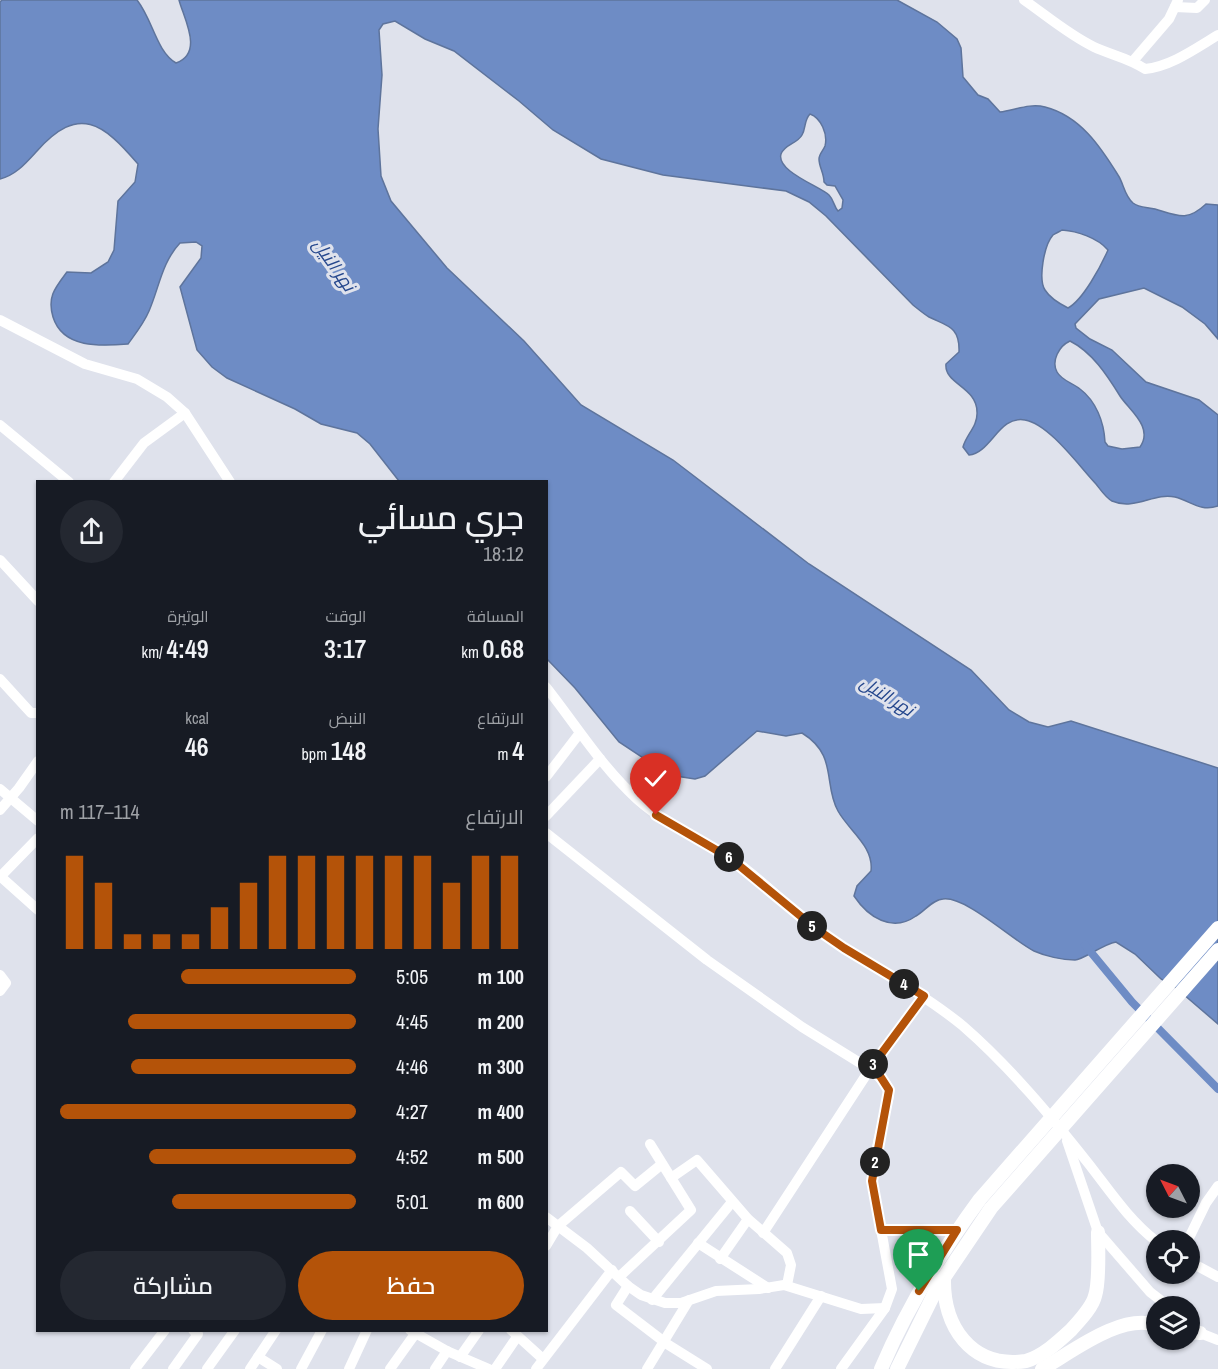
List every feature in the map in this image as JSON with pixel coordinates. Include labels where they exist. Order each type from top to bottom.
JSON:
[{"type":"main road","points":[[881,1369],[919,1291],[957,1230],[996,1178],[1218,928]]},
{"type":"main road","points":[[897,1369],[944,1278],[991,1208],[1058,1136],[1218,950]]},
{"type":"main road","points":[[944,1278],[947,1311],[962,1342],[982,1359],[1004,1364],[1026,1361],[1044,1353],[1059,1341],[1080,1320],[1095,1297],[1098,1232]]},
{"type":"main road","points":[[1042,1369],[1122,1324],[1146,1323]]},
{"type":"street","points":[[1024,0],[1036,3],[1078,38],[1104,51],[1133,61],[1145,69],[1155,68],[1182,57],[1218,35]]},
{"type":"street","points":[[1133,61],[1168,19],[1177,4],[1197,8],[1205,0]]},
{"type":"street","points":[[0,320],[85,364],[136,379],[167,397],[185,413],[229,480]]},
{"type":"street","points":[[116,480],[144,443],[185,413]]},
{"type":"street","points":[[0,425],[67,480]]},
{"type":"street","points":[[0,560],[36,599]]},
{"type":"street","points":[[0,679],[32,713],[36,713]]},
{"type":"street","points":[[548,691],[579,734],[620,783],[656,815],[730,858],[815,928],[924,996],[964,1027],[1004,1067],[1058,1136],[1125,1212],[1146,1232]]},
{"type":"street","points":[[550,762],[579,734]]},
{"type":"street","points":[[548,811],[600,759]]},
{"type":"street","points":[[0,810],[11,799],[36,763]]},
{"type":"street","points":[[0,789],[36,819]]},
{"type":"street","points":[[548,835],[724,973],[802,1027],[880,1076],[889,1090],[872,1181],[892,1289],[885,1308],[841,1369]]},
{"type":"street","points":[[36,840],[0,877],[36,908]]},
{"type":"street","points":[[0,975],[6,983],[0,991]]},
{"type":"street","points":[[763,1233],[870,1069],[924,996]]},
{"type":"street","points":[[1058,1136],[1098,1232],[1155,1296]]},
{"type":"street","points":[[495,1369],[514,1334],[538,1366],[616,1273],[659,1242],[691,1210],[650,1144]]},
{"type":"street","points":[[671,1178],[697,1160],[748,1219],[787,1253],[791,1265],[788,1285]]},
{"type":"street","points":[[548,1243],[558,1226],[621,1172],[635,1186],[662,1164]]},
{"type":"street","points":[[1193,1230],[1206,1203],[1218,1186]]},
{"type":"street","points":[[652,1300],[732,1202]]},
{"type":"street","points":[[630,1212],[659,1242]]},
{"type":"street","points":[[548,1218],[616,1273],[628,1286],[652,1300],[672,1304],[716,1291],[788,1285],[861,1309],[885,1308]]},
{"type":"street","points":[[720,1259],[748,1219]]},
{"type":"street","points":[[881,1230],[957,1230]]},
{"type":"street","points":[[698,1243],[768,1288]]},
{"type":"street","points":[[1200,1267],[1218,1277]]},
{"type":"street","points":[[628,1286],[616,1305],[693,1365],[707,1369]]},
{"type":"street","points":[[776,1369],[821,1296]]},
{"type":"street","points":[[647,1369],[689,1300]]},
{"type":"street","points":[[135,1369],[163,1332]]},
{"type":"street","points":[[172,1369],[198,1334],[196,1332]]},
{"type":"street","points":[[207,1369],[234,1332]]},
{"type":"street","points":[[250,1369],[275,1332]]},
{"type":"street","points":[[301,1369],[321,1332]]},
{"type":"street","points":[[349,1369],[362,1332]]},
{"type":"street","points":[[390,1369],[411,1332]]},
{"type":"street","points":[[414,1332],[447,1351],[489,1369]]},
{"type":"street","points":[[461,1369],[463,1358],[478,1332]]},
{"type":"street","points":[[1200,1333],[1218,1340]]},
{"type":"street","points":[[435,1369],[447,1351]]},
{"type":"street","points":[[258,1357],[277,1369]]},
{"type":"water","name":"نهر النيل","points":[[2,0],[137,0],[159,43],[169,58],[176,63],[189,52],[191,44],[188,26],[179,0],[897,0],[937,22],[957,39],[961,48],[963,77],[978,95],[988,99],[1000,112],[1039,106],[1057,111],[1079,125],[1104,153],[1120,178],[1128,197],[1135,205],[1182,216],[1199,210],[1206,204],[1218,205],[1218,339],[1205,324],[1182,307],[1144,288],[1099,299],[1075,324],[1076,328],[1090,339],[1112,350],[1146,382],[1199,400],[1218,415],[1218,506],[1206,508],[1167,496],[1137,503],[1120,503],[1108,498],[1054,437],[1034,423],[1025,420],[1008,423],[977,453],[969,455],[963,447],[976,422],[977,412],[972,397],[947,371],[946,364],[959,352],[955,332],[913,305],[826,216],[809,202],[786,191],[663,175],[601,159],[553,130],[454,51],[425,39],[395,21],[383,24],[379,30],[382,75],[378,129],[381,176],[391,201],[447,268],[524,341],[581,405],[673,460],[809,564],[971,670],[1009,710],[1029,722],[1048,727],[1071,721],[1218,768],[1218,1024],[1176,988],[1161,979],[1135,954],[1116,942],[1075,960],[1048,956],[1034,951],[976,911],[953,900],[939,900],[916,916],[898,923],[890,923],[873,916],[854,896],[857,886],[871,871],[869,854],[838,811],[821,751],[802,733],[786,736],[757,731],[705,776],[695,779],[669,775],[619,742],[575,688],[548,660],[548,480],[398,480],[370,444],[357,433],[321,424],[295,409],[227,378],[212,367],[197,350],[180,287],[201,258],[202,246],[196,242],[180,243],[174,250],[147,315],[128,344],[95,345],[74,340],[65,335],[53,317],[51,304],[53,293],[67,272],[91,273],[108,262],[114,250],[118,201],[135,182],[138,164],[102,129],[90,124],[78,124],[66,127],[52,136],[20,168],[0,179],[0,2]],"holes":[[[810,114],[820,123],[826,141],[819,162],[824,182],[835,186],[843,200],[842,208],[838,211],[829,195],[799,178],[781,160],[783,151],[802,135]],[[1062,230],[1087,236],[1108,250],[1080,298],[1068,308],[1047,293],[1042,278],[1047,246],[1053,235]],[[1070,341],[1092,358],[1139,419],[1144,433],[1144,440],[1140,447],[1122,449],[1108,446],[1105,442],[1101,420],[1091,400],[1057,372],[1055,363],[1059,350]]]},
{"type":"waterway","points":[[1085,945],[1132,1002],[1218,1089]]},
{"type":"route","points":[[656,815],[730,858],[815,928],[924,996],[870,1069],[880,1076],[889,1090],[872,1181],[881,1230],[957,1230],[919,1291]]}]
